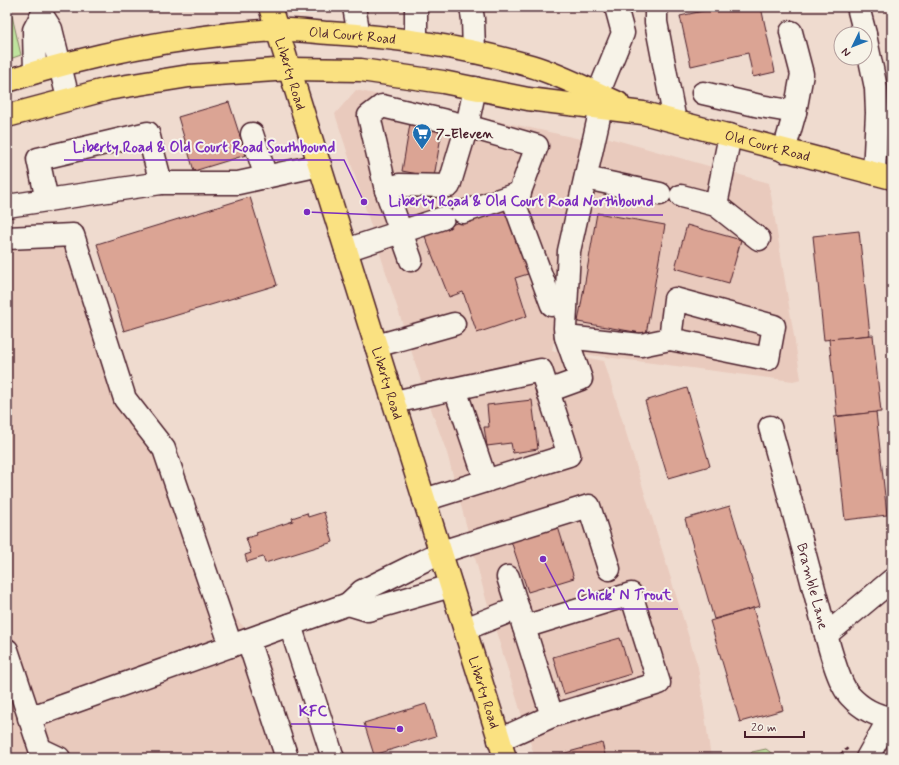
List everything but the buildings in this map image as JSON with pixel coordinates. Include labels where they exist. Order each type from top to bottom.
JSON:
[{"type":"main road","name":"Liberty Road","points":[[270,7],[502,749]]},
{"type":"main road","name":"Old Court Road","points":[[7,81],[60,64],[108,53],[192,38],[278,30],[359,35],[416,41],[474,52],[532,66],[600,101],[883,176]]},
{"type":"main road","name":"Old Court Road","points":[[7,116],[68,98],[108,89],[189,76],[290,69],[361,70],[475,88],[528,99],[600,101]]},
{"type":"street","points":[[354,7],[359,35]]},
{"type":"street","points":[[416,7],[416,41]]},
{"type":"street","points":[[470,7],[473,19],[474,52]]},
{"type":"street","points":[[548,391],[581,379],[566,338],[565,328],[569,251],[586,178],[600,101],[623,33],[616,7]]},
{"type":"street","points":[[656,7],[656,22],[675,121]]},
{"type":"street","points":[[858,7],[863,26]]},
{"type":"street","points":[[41,11],[51,29],[68,98]]},
{"type":"street","points":[[35,72],[34,30],[41,11]]},
{"type":"street","points":[[784,151],[795,112],[802,74],[791,32]]},
{"type":"street","points":[[871,66],[876,94],[883,176]]},
{"type":"street","points":[[386,190],[399,184],[449,186],[475,88]]},
{"type":"street","points":[[703,93],[760,106],[795,112]]},
{"type":"street","points":[[411,260],[386,190],[369,116],[382,106],[466,126],[537,146],[515,205],[552,305]]},
{"type":"street","points":[[47,200],[38,159],[148,133],[161,183]]},
{"type":"street","points":[[252,134],[266,177]]},
{"type":"street","points":[[716,205],[730,135]]},
{"type":"street","points":[[7,206],[161,183],[238,183],[320,165]]},
{"type":"street","points":[[586,178],[660,194]]},
{"type":"street","points":[[463,212],[520,193]]},
{"type":"street","points":[[681,196],[716,205],[759,239]]},
{"type":"street","points":[[346,250],[442,218]]},
{"type":"street","points":[[7,238],[72,235],[125,399],[164,449],[240,643],[288,758]]},
{"type":"street","points":[[566,338],[641,345],[670,339],[768,359],[774,326],[675,299],[670,339]]},
{"type":"street","points":[[376,346],[454,324]]},
{"type":"street","points":[[394,402],[541,370],[569,455],[424,500]]},
{"type":"street","points":[[455,389],[486,481]]},
{"type":"street","name":"Bramble Lane","points":[[770,427],[826,635],[841,680],[849,696],[864,708],[880,716],[891,718]]},
{"type":"street","points":[[29,718],[348,604],[362,591],[441,552],[589,506],[609,569]]},
{"type":"street","points":[[508,577],[552,716]]},
{"type":"street","points":[[826,635],[892,580]]},
{"type":"street","points":[[348,604],[368,610],[451,586]]},
{"type":"street","points":[[465,629],[630,594],[659,683],[552,716],[502,749]]},
{"type":"street","points":[[290,625],[333,758]]},
{"type":"street","points":[[7,650],[40,749],[59,758]]},
{"type":"street","points":[[867,758],[891,718]]},
{"type":"shaded area","points":[[356,90],[590,141],[552,351],[604,361],[698,667],[711,758],[535,758],[486,599],[447,453],[421,381],[335,114]]},
{"type":"shaded area","points":[[602,136],[769,183],[801,379],[793,381],[559,351]]},
{"type":"shaded area","points":[[7,226],[79,227],[121,369],[160,461],[199,580],[266,650],[298,758],[7,758]]},
{"type":"green space","points":[[7,7],[10,7],[21,55],[7,60]]},
{"type":"green space","points":[[766,749],[778,758],[748,758],[752,752]]},
{"type":"place","name":"7-Eleven","points":[[422,150]]},
{"type":"place","name":"Liberty Road & Old Court Road Southbound","points":[[364,202]]},
{"type":"place","name":"Liberty Road & Old Court Road Northbound","points":[[307,212]]},
{"type":"place","name":"Chick' N Trout","points":[[543,559]]},
{"type":"place","name":"KFC","points":[[400,729]]}]
